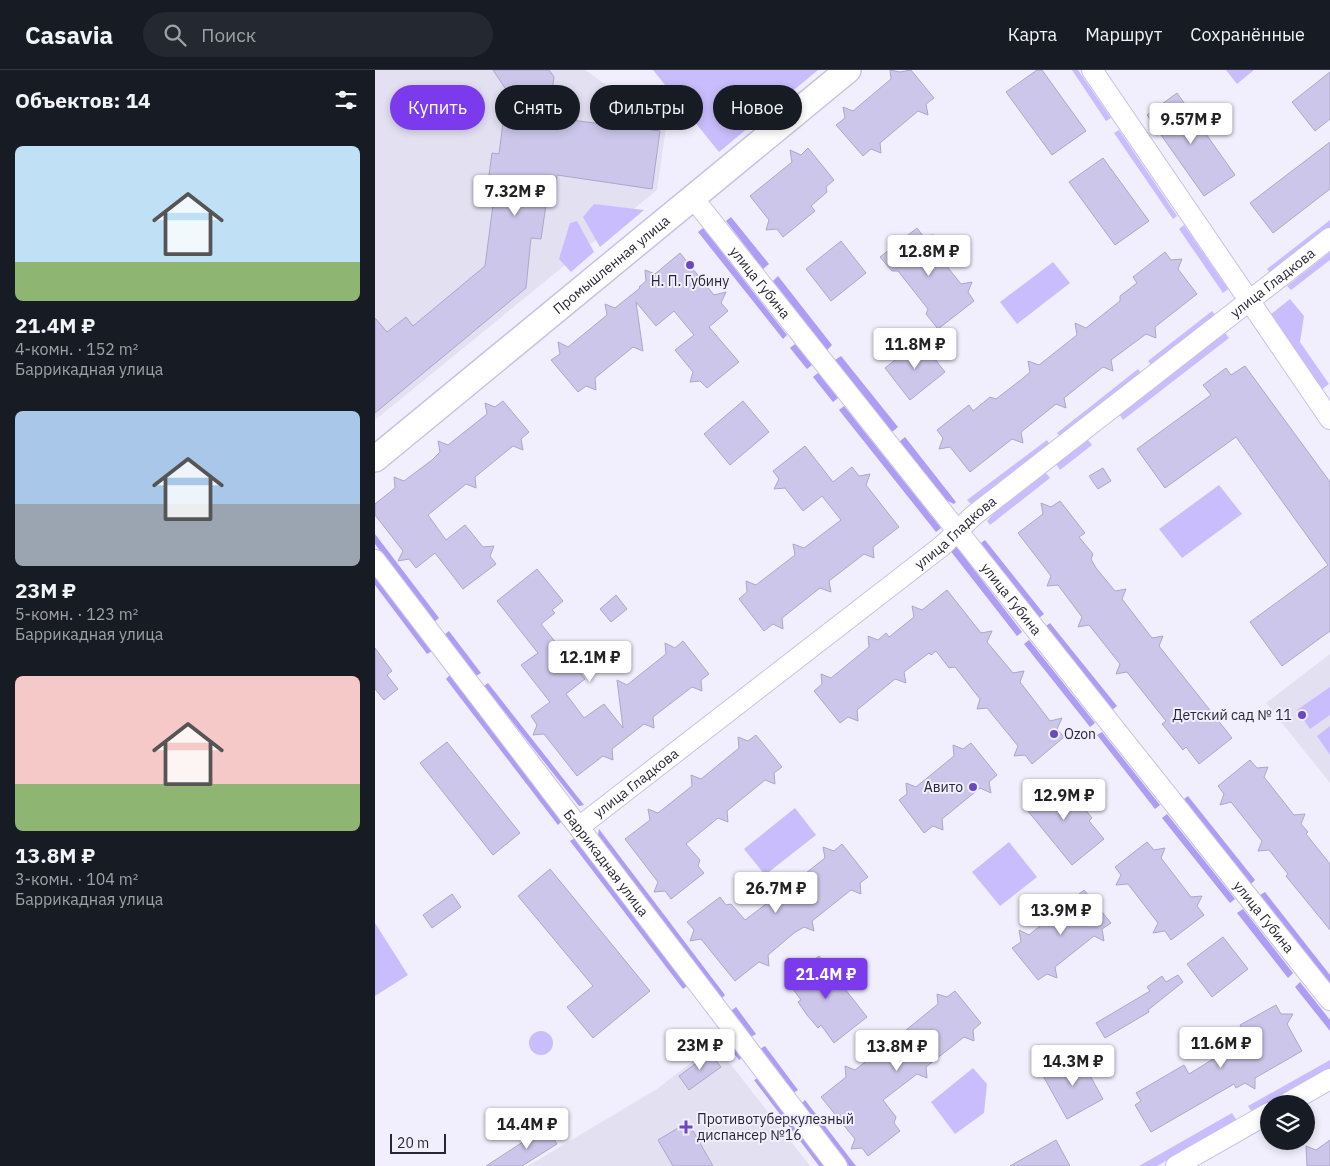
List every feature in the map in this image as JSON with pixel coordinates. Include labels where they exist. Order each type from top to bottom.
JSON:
[{"type":"street","name":"Промышленная улица","points":[[375,459],[848,70]]},
{"type":"street","points":[[1092,70],[1330,419]]},
{"type":"street","name":"улица Губина","points":[[693,198],[1330,1000]]},
{"type":"street","name":"улица Гладкова","points":[[579,828],[942,546],[973,516],[1330,238]]},
{"type":"street","name":"Баррикадная улица","points":[[375,560],[837,1166]]},
{"type":"street","points":[[1302,1095],[1330,1080]]},
{"type":"street","points":[[1176,1166],[1260,1118]]},
{"type":"shaded area","points":[[375,70],[585,70],[606,85],[590,85],[590,130],[666,130],[657,190],[375,420]]},
{"type":"shaded area","points":[[653,70],[818,70],[800,85],[713,85],[713,130],[746,130],[719,152],[701,130],[703,130],[703,85],[665,85]]},
{"type":"shaded area","points":[[1072,70],[1078,70],[1111,118],[1106,121]]},
{"type":"shaded area","points":[[1226,70],[1254,70],[1237,84]]},
{"type":"shaded area","points":[[1119,130],[1177,216],[1173,219],[1114,133]]},
{"type":"shaded area","points":[[594,204],[644,210],[600,247],[583,217]]},
{"type":"shaded area","points":[[731,217],[769,264],[763,269],[726,221]]},
{"type":"shaded area","points":[[1330,220],[1330,227],[1270,273],[1267,269]]},
{"type":"shaded area","points":[[577,221],[594,252],[571,272],[559,259],[570,223]]},
{"type":"shaded area","points":[[1184,225],[1228,289],[1223,293],[1179,229]]},
{"type":"shaded area","points":[[703,228],[787,335],[783,339],[698,232]]},
{"type":"shaded area","points":[[1330,252],[1330,260],[1291,290],[1287,286]]},
{"type":"shaded area","points":[[1053,262],[1070,283],[1017,324],[1000,302]]},
{"type":"shaded area","points":[[778,276],[832,345],[827,350],[773,281]]},
{"type":"shaded area","points":[[1290,299],[1304,316],[1300,342],[1329,384],[1321,390],[1270,315]]},
{"type":"shaded area","points":[[1212,311],[1216,316],[1152,366],[1148,361]]},
{"type":"shaded area","points":[[1225,333],[1229,338],[1123,420],[1120,415]]},
{"type":"shaded area","points":[[795,344],[812,365],[807,369],[790,348]]},
{"type":"shaded area","points":[[841,356],[898,427],[892,432],[835,360]]},
{"type":"shaded area","points":[[1138,369],[1141,373],[1060,437],[1057,433]]},
{"type":"shaded area","points":[[818,373],[838,398],[833,402],[813,377]]},
{"type":"shaded area","points":[[844,406],[941,528],[936,532],[839,410]]},
{"type":"shaded area","points":[[905,437],[956,502],[954,504],[946,500],[899,442]]},
{"type":"shaded area","points":[[1047,440],[1050,445],[971,504],[967,500]]},
{"type":"shaded area","points":[[1088,440],[1092,445],[1060,470],[1056,464]]},
{"type":"shaded area","points":[[1046,473],[1050,478],[990,525],[987,521],[995,512]]},
{"type":"shaded area","points":[[1219,485],[1242,514],[1182,558],[1159,529]]},
{"type":"shaded area","points":[[375,534],[439,618],[434,622],[375,544]]},
{"type":"shaded area","points":[[985,540],[1044,614],[1039,618],[981,543]]},
{"type":"shaded area","points":[[955,545],[1022,632],[1017,636],[949,549]]},
{"type":"shaded area","points":[[375,576],[432,651],[427,654],[375,585]]},
{"type":"shaded area","points":[[1050,623],[1117,706],[1112,710],[1046,626]]},
{"type":"shaded area","points":[[449,631],[481,673],[476,676],[444,635]]},
{"type":"shaded area","points":[[1029,640],[1095,723],[1090,727],[1024,644]]},
{"type":"shaded area","name":"Детский сад № 11","points":[[1330,654],[1330,783],[1266,703]]},
{"type":"shaded area","points":[[450,675],[562,821],[558,825],[446,679]]},
{"type":"shaded area","points":[[488,683],[584,805],[579,806],[484,686]]},
{"type":"shaded area","points":[[1330,687],[1330,715],[1310,729],[1297,710]]},
{"type":"shaded area","points":[[1330,726],[1330,755],[1317,736]]},
{"type":"shaded area","points":[[1102,732],[1160,805],[1155,809],[1097,735]]},
{"type":"shaded area","points":[[1188,796],[1255,880],[1251,884],[1184,799]]},
{"type":"shaded area","points":[[795,808],[816,835],[765,875],[744,849]]},
{"type":"shaded area","points":[[1167,814],[1235,899],[1230,903],[1162,818]]},
{"type":"shaded area","points":[[599,829],[725,995],[721,999],[598,835]]},
{"type":"shaded area","points":[[575,838],[687,986],[683,989],[570,841]]},
{"type":"shaded area","points":[[1009,842],[1037,877],[1000,906],[972,872]]},
{"type":"shaded area","points":[[1265,892],[1330,975],[1330,984],[1260,895]]},
{"type":"shaded area","points":[[1243,909],[1293,973],[1288,978],[1237,913]]},
{"type":"shaded area","points":[[375,923],[408,975],[375,996]]},
{"type":"shaded area","points":[[1300,982],[1330,1020],[1330,1031],[1295,987]]},
{"type":"shaded area","points":[[736,1007],[756,1034],[751,1037],[731,1011]]},
{"type":"shaded area","points":[[720,1028],[743,1057],[739,1060],[716,1031]]},
{"type":"shaded area","points":[[541,1031],[550,1034],[553,1043],[550,1052],[541,1055],[532,1052],[529,1043],[532,1034]]},
{"type":"shaded area","name":"Противотуберкулезный диспансер №16","points":[[715,1044],[810,1166],[528,1166],[657,1089]]},
{"type":"shaded area","points":[[765,1046],[798,1090],[793,1093],[760,1049]]},
{"type":"shaded area","points":[[1330,1060],[1330,1069],[1283,1095],[1268,1095]]},
{"type":"shaded area","points":[[973,1068],[987,1084],[984,1113],[955,1134],[931,1102]]},
{"type":"shaded area","points":[[758,1078],[825,1166],[819,1166],[754,1080]]},
{"type":"shaded area","points":[[1260,1099],[1260,1108],[1252,1112],[1248,1106]]},
{"type":"shaded area","points":[[805,1100],[856,1166],[849,1166],[801,1104]]},
{"type":"shaded area","points":[[1232,1113],[1237,1121],[1157,1166],[1139,1166]]},
{"type":"building","points":[[493,70],[549,70],[554,77],[553,85],[503,85]]},
{"type":"building","points":[[890,70],[900,72],[911,70],[934,98],[926,104],[928,115],[918,111],[880,143],[881,153],[871,149],[863,156],[836,125],[845,118],[843,107],[853,111],[891,79]]},
{"type":"building","points":[[1037,70],[1042,70],[1086,131],[1052,155],[1006,92]]},
{"type":"building","points":[[1330,72],[1330,119],[1315,131],[1292,102]]},
{"type":"building","points":[[1177,93],[1235,175],[1204,196],[1147,115]]},
{"type":"building","points":[[580,121],[590,122],[590,130],[660,131],[652,189],[557,175],[555,191],[548,191],[541,239],[531,238],[526,288],[375,413],[375,318],[387,332],[406,317],[413,326],[485,266],[493,205],[485,204],[492,153],[499,154],[502,130],[580,130]]},
{"type":"building","points":[[1330,142],[1330,189],[1273,233],[1250,203]]},
{"type":"building","points":[[808,148],[834,180],[826,187],[827,192],[811,206],[815,211],[783,237],[777,229],[766,230],[769,220],[750,196],[792,162],[790,150],[801,155]]},
{"type":"building","points":[[1103,158],[1149,221],[1115,245],[1069,182]]},
{"type":"building","points":[[917,228],[923,236],[934,235],[930,245],[961,284],[972,282],[968,292],[974,301],[938,329],[926,314],[928,309],[898,271],[892,271],[880,257]]},
{"type":"building","points":[[841,241],[866,273],[831,301],[806,269]]},
{"type":"building","points":[[1165,252],[1171,260],[1182,259],[1178,269],[1197,294],[1155,327],[1156,338],[1146,334],[1111,360],[1113,371],[1103,367],[1064,398],[1066,408],[1056,404],[1021,432],[1023,443],[1012,439],[970,472],[950,447],[939,449],[943,438],[937,430],[969,405],[973,411],[990,397],[996,399],[1022,379],[1030,372],[1028,361],[1039,365],[1077,335],[1075,323],[1086,328],[1120,301],[1120,296],[1137,283],[1133,277]]},
{"type":"building","points":[[680,253],[714,295],[726,292],[721,303],[728,311],[709,327],[739,362],[707,388],[700,381],[690,382],[693,372],[675,350],[694,335],[674,311],[656,326],[636,302],[643,351],[633,347],[595,378],[596,390],[586,386],[578,392],[551,360],[560,354],[558,342],[568,347],[607,315],[605,304],[615,308],[640,288],[646,281],[645,270],[655,274]]},
{"type":"building","points":[[920,340],[945,372],[910,400],[885,368]]},
{"type":"building","points":[[1245,366],[1330,482],[1330,631],[1282,666],[1250,622],[1328,565],[1236,437],[1165,488],[1137,449],[1211,395],[1203,385],[1226,368],[1231,375]]},
{"type":"building","points":[[503,401],[529,432],[521,439],[523,450],[513,446],[475,477],[476,488],[466,484],[428,515],[446,540],[465,525],[483,547],[494,546],[490,556],[496,564],[463,589],[435,553],[416,568],[409,559],[398,561],[403,551],[375,515],[375,504],[395,488],[394,477],[404,481],[440,452],[438,441],[448,445],[487,414],[485,403],[495,407]]},
{"type":"building","points":[[743,401],[769,432],[730,465],[704,434]]},
{"type":"building","points":[[805,446],[833,482],[852,467],[859,476],[870,474],[866,485],[899,527],[873,547],[874,558],[864,554],[829,581],[831,592],[820,588],[782,618],[783,629],[773,624],[764,631],[739,599],[747,592],[746,581],[756,585],[795,555],[793,544],[804,548],[841,520],[822,496],[803,511],[785,488],[774,489],[779,479],[773,471]]},
{"type":"building","points":[[1103,468],[1111,481],[1098,489],[1089,476]]},
{"type":"building","points":[[1060,501],[1085,533],[1079,537],[1093,554],[1091,559],[1096,568],[1115,591],[1126,589],[1122,599],[1152,638],[1163,636],[1159,646],[1232,738],[1199,764],[1186,747],[1183,750],[1162,724],[1166,721],[1127,672],[1116,674],[1120,664],[1089,625],[1078,627],[1082,617],[1058,585],[1047,586],[1051,576],[1018,533],[1043,514],[1041,503],[1051,507]]},
{"type":"building","points":[[537,569],[563,601],[552,610],[555,613],[541,624],[560,648],[571,646],[567,657],[585,679],[566,694],[584,718],[604,704],[623,728],[617,680],[627,685],[666,654],[665,643],[675,648],[683,641],[709,674],[701,680],[702,691],[692,687],[653,717],[654,728],[644,724],[612,749],[613,760],[603,756],[577,776],[544,734],[533,735],[537,725],[531,716],[550,702],[521,665],[538,653],[497,601]]},
{"type":"building","points":[[947,590],[981,633],[992,631],[987,642],[1013,673],[1024,671],[1020,682],[1050,721],[1062,718],[1057,729],[1064,737],[1032,764],[1025,755],[1014,756],[1018,746],[987,708],[977,709],[980,699],[955,667],[949,668],[936,651],[931,655],[929,653],[904,672],[906,683],[895,679],[857,710],[858,721],[848,717],[840,723],[814,691],[822,684],[821,674],[831,678],[869,647],[868,636],[878,640],[886,633],[889,637],[914,617],[912,606],[922,610]]},
{"type":"building","points":[[616,595],[627,609],[611,622],[600,609]]},
{"type":"building","points":[[375,648],[392,671],[387,675],[398,689],[384,700],[375,689]]},
{"type":"building","points":[[756,735],[782,767],[774,773],[775,784],[765,780],[727,811],[728,822],[718,818],[686,844],[700,860],[698,866],[704,873],[671,899],[665,891],[654,892],[658,882],[625,839],[650,820],[648,809],[658,813],[692,786],[691,775],[701,779],[739,748],[738,737],[748,741]]},
{"type":"building","points":[[447,742],[520,833],[493,855],[420,763]]},
{"type":"building","points":[[971,743],[997,775],[989,782],[991,793],[980,788],[942,819],[943,830],[933,826],[924,833],[899,800],[907,794],[906,783],[916,787],[954,756],[953,745],[963,749]]},
{"type":"building","points":[[1250,760],[1257,768],[1268,767],[1264,777],[1294,815],[1305,814],[1301,824],[1308,832],[1306,834],[1330,864],[1330,930],[1286,876],[1288,874],[1269,850],[1258,851],[1262,841],[1231,802],[1220,805],[1224,794],[1218,786]]},
{"type":"building","points":[[1055,779],[1068,795],[1072,793],[1092,818],[1089,821],[1104,839],[1072,865],[1023,805]]},
{"type":"building","points":[[1147,842],[1154,850],[1165,848],[1161,858],[1191,897],[1202,896],[1197,906],[1204,915],[1171,940],[1165,931],[1153,933],[1158,923],[1128,884],[1116,885],[1121,875],[1115,867]]},
{"type":"building","points":[[842,844],[868,877],[860,883],[861,894],[851,890],[812,921],[814,931],[804,927],[794,933],[768,955],[769,966],[759,962],[735,981],[701,939],[690,941],[694,930],[687,922],[720,897],[726,905],[731,904],[745,920],[778,895],[776,884],[787,888],[825,858],[823,847],[834,851]]},
{"type":"building","points":[[550,869],[650,991],[593,1038],[567,1007],[593,986],[518,896]]},
{"type":"building","points":[[1084,890],[1111,923],[1102,929],[1104,941],[1094,936],[1055,967],[1057,978],[1047,974],[1038,980],[1012,948],[1021,942],[1019,930],[1029,935]]},
{"type":"building","points":[[452,894],[461,907],[432,928],[423,915]]},
{"type":"building","points":[[1223,937],[1248,969],[1212,997],[1187,964]]},
{"type":"building","points":[[819,956],[867,1017],[834,1043],[821,1025],[818,1028],[807,1015],[798,1002],[801,1000],[787,981]]},
{"type":"building","points":[[1178,975],[1183,982],[1148,1010],[1149,1012],[1105,1038],[1096,1023],[1150,991],[1147,987],[1162,976],[1166,982]]},
{"type":"building","points":[[955,991],[981,1023],[973,1030],[974,1041],[964,1037],[926,1067],[927,1078],[917,1074],[883,1100],[896,1117],[894,1123],[900,1131],[868,1156],[862,1148],[851,1149],[855,1139],[821,1097],[846,1077],[845,1066],[855,1070],[891,1042],[890,1031],[900,1035],[938,1004],[937,994],[947,997]]},
{"type":"building","points":[[1276,1005],[1281,1014],[1293,1014],[1287,1024],[1302,1051],[1255,1078],[1255,1089],[1245,1083],[1236,1088],[1234,1084],[1151,1132],[1135,1105],[1141,1101],[1136,1093],[1184,1065],[1189,1074],[1218,1056],[1216,1052],[1225,1047],[1225,1042],[1243,1031],[1240,1025]]},
{"type":"building","points":[[710,1053],[721,1067],[689,1090],[679,1076]]},
{"type":"building","points":[[1078,1054],[1103,1099],[1067,1119],[1042,1074]]},
{"type":"building","points":[[688,1122],[713,1166],[673,1166],[658,1140]]},
{"type":"building","points":[[546,1127],[557,1144],[522,1166],[486,1166]]},
{"type":"building","points":[[1056,1140],[1070,1166],[1010,1166]]},
{"type":"building","points":[[1330,1140],[1330,1166],[1307,1166],[1306,1150],[1316,1150]]},
{"type":"place","name":"Н. П. Губину","points":[[690,265]]},
{"type":"place","name":"Детский сад № 11","points":[[1302,715]]},
{"type":"place","name":"Ozon","points":[[1054,734]]},
{"type":"place","name":"Авито","points":[[973,787]]},
{"type":"place","name":"Противотуберкулезный диспансер №16","points":[[686,1127]]}]
